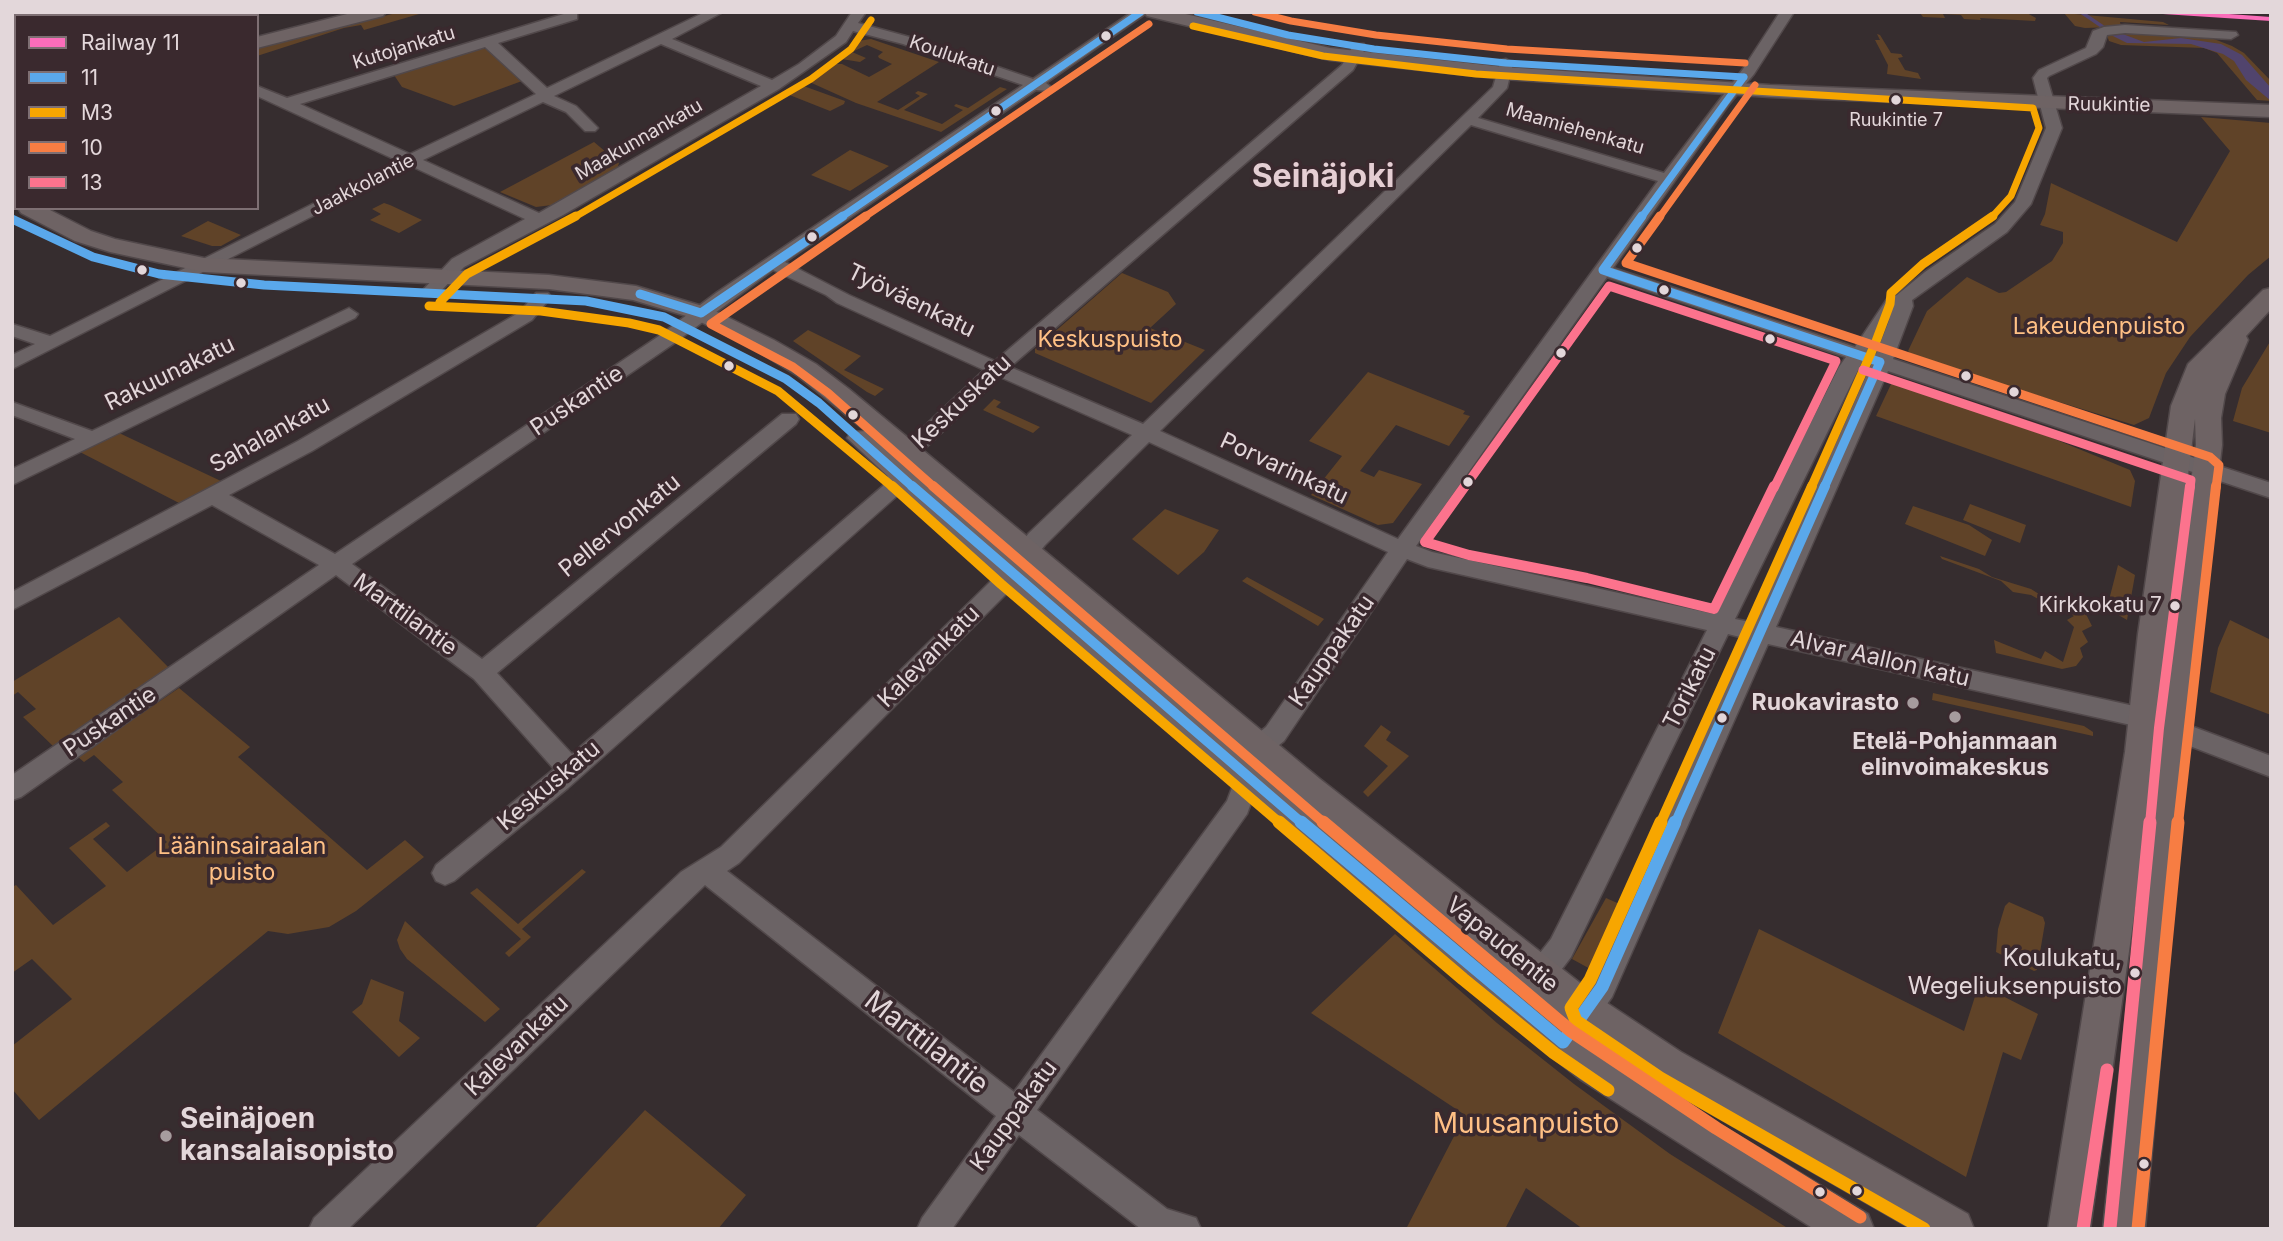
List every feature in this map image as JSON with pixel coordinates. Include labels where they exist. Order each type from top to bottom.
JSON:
[{"type":"main road","points":[[259,36],[349,12]]},
{"type":"main road","points":[[259,42],[377,12]]},
{"type":"main road","points":[[1153,12],[1296,48],[1356,52]]},
{"type":"main road","points":[[1196,12],[1356,52]]},
{"type":"main road","name":"Ruukintie","points":[[1356,52],[1505,68],[2269,111]]},
{"type":"main road","name":"Vapaudentie","points":[[33,210],[83,236],[110,245],[204,265],[437,285],[632,309],[692,320]]},
{"type":"main road","name":"Vapaudentie","points":[[12,219],[93,257],[131,269],[182,277],[264,285],[549,282],[636,293],[692,320],[765,345],[807,370],[903,463],[1254,762],[1517,1005],[1563,1042],[1707,1140],[1853,1229]]},
{"type":"main road","points":[[2124,1229],[2158,723],[2192,466],[2212,394],[2240,329],[2271,295]]},
{"type":"main road","points":[[2069,1229],[2139,764],[2158,723]]},
{"type":"main road","name":"Vapaudentie","points":[[1254,762],[1585,1010],[1667,1066],[1953,1229]]},
{"type":"street","name":"Jaakkolantie","points":[[12,363],[412,160],[716,12]]},
{"type":"street","name":"Puskantie","points":[[12,789],[772,263],[1044,87],[1141,12]]},
{"type":"street","name":"Kauppakatu","points":[[933,1229],[1238,806],[1254,762],[1402,550],[1740,83],[1787,12]]},
{"type":"street","name":"Kutojankatu","points":[[286,103],[572,16]]},
{"type":"street","name":"Koulukatu","points":[[855,19],[881,32],[1044,87]]},
{"type":"street","name":"Maakunnankatu","points":[[437,285],[458,263],[774,86],[822,54],[855,19]]},
{"type":"street","points":[[2045,99],[2040,78],[2044,73],[2091,51],[2096,47],[2098,34],[2125,29],[2231,35]]},
{"type":"street","points":[[661,39],[774,86]]},
{"type":"street","points":[[488,42],[544,95],[571,109],[590,128]]},
{"type":"street","name":"Keskuskatu","points":[[445,873],[570,769],[891,490],[903,463],[998,369],[1156,229],[1348,67],[1356,52]]},
{"type":"street","name":"Kalevankatu","points":[[325,1229],[690,880],[730,855],[1018,563],[1037,539],[1469,120],[1500,88],[1505,68]]},
{"type":"street","points":[[259,91],[538,219]]},
{"type":"street","name":"Torikatu","points":[[1517,1005],[1561,948],[1848,367],[1868,343],[1880,319],[1893,303],[1903,299],[2015,215],[2023,204],[2052,139],[2054,128],[2045,99]]},
{"type":"street","name":"Maamiehenkatu","points":[[1469,120],[1669,179]]},
{"type":"street","name":"Työväenkatu","points":[[772,263],[832,291],[843,299],[1145,433]]},
{"type":"street","points":[[1603,270],[2271,491]]},
{"type":"street","name":"Sahalankatu","points":[[12,602],[305,446],[526,316],[542,298]]},
{"type":"street","name":"Torikatu","points":[[1563,1042],[1602,987],[1880,362],[1904,306],[1903,299]]},
{"type":"street","name":"Rakuunakatu","points":[[12,478],[349,314]]},
{"type":"street","points":[[12,330],[52,343]]},
{"type":"street","points":[[12,408],[94,439]]},
{"type":"street","name":"Pellervonkatu","points":[[482,672],[789,419]]},
{"type":"street","name":"Porvarinkatu","points":[[1145,433],[1402,550]]},
{"type":"street","name":"Marttilantie","points":[[212,495],[335,564],[482,672],[570,769]]},
{"type":"street","name":"Alvar Aallon katu","points":[[1402,550],[1466,569],[1584,593],[2158,723],[2271,767]]},
{"type":"street","name":"Marttilantie","points":[[707,871],[1016,1114],[1160,1223],[1190,1227]]},
{"type":"green space","points":[[400,12],[426,12],[364,30],[361,25],[344,28],[259,55],[259,47]]},
{"type":"green space","points":[[1907,12],[2025,12],[2036,18],[2035,21],[1980,18],[1981,20],[1943,14],[1945,18],[1923,17],[1920,13]]},
{"type":"green space","points":[[2064,13],[2163,22],[2169,25],[2120,22],[2121,26],[2085,28],[2075,26]]},
{"type":"green space","points":[[2122,33],[2214,39],[2232,46],[2244,53],[2271,81],[2271,101],[2257,100],[2217,53],[2204,48],[2121,45],[2109,41],[2107,35]]},
{"type":"green space","points":[[1877,34],[1891,53],[1901,54],[1903,57],[1898,58],[1905,70],[1918,73],[1921,79],[1887,74],[1888,65],[1875,40],[1880,40]]},
{"type":"green space","points":[[871,39],[939,62],[877,102],[898,110],[920,96],[915,93],[918,91],[928,94],[904,110],[942,124],[963,110],[954,106],[956,104],[968,108],[1000,87],[1007,89],[941,132],[856,103],[805,80],[828,64],[842,64],[869,77],[892,64],[879,58],[883,52],[867,45],[852,52],[866,58],[860,62],[835,58],[858,41]]},
{"type":"green space","points":[[480,48],[488,49],[522,81],[454,106],[402,87],[394,75]]},
{"type":"green space","points":[[798,84],[845,101],[844,104],[830,111],[782,92]]},
{"type":"green space","name":"Lakeudenpuisto","points":[[2201,117],[2271,123],[2271,256],[2248,275],[2190,337],[2166,373],[2149,418],[2134,425],[1913,357],[1908,351],[1927,311],[1967,277],[1999,293],[2006,292],[2052,261],[2063,243],[2063,232],[2040,225],[2051,183],[2177,242],[2230,151]]},
{"type":"green space","points":[[594,142],[619,163],[617,169],[552,205],[536,207],[500,192]]},
{"type":"green space","points":[[850,150],[889,166],[850,191],[811,175]]},
{"type":"green space","points":[[384,203],[422,220],[399,233],[370,220],[381,214],[372,209]]},
{"type":"green space","points":[[208,221],[241,235],[221,246],[212,246],[181,236]]},
{"type":"green space","name":"Keskuspuisto","points":[[1122,273],[1168,292],[1176,304],[1150,328],[1205,350],[1151,403],[1035,353],[1035,349]]},
{"type":"green space","points":[[808,330],[861,356],[844,370],[884,389],[875,396],[867,392],[793,341]]},
{"type":"green space","points":[[2271,340],[2271,433],[2233,421],[2242,388]]},
{"type":"green space","points":[[1368,372],[1465,411],[1463,414],[1470,416],[1449,446],[1396,425],[1360,471],[1374,477],[1379,470],[1422,484],[1393,523],[1378,525],[1311,495],[1342,456],[1309,441]]},
{"type":"green space","points":[[1892,382],[1907,384],[2001,417],[2130,470],[2135,481],[2131,507],[1876,416]]},
{"type":"green space","points":[[994,399],[1001,402],[996,407],[1040,427],[1033,433],[983,410]]},
{"type":"green space","points":[[117,432],[223,482],[181,504],[78,451]]},
{"type":"green space","points":[[1970,504],[2026,525],[2020,543],[1963,520]]},
{"type":"green space","points":[[1913,506],[1969,525],[1992,540],[1985,556],[1905,524]]},
{"type":"green space","points":[[1165,509],[1219,530],[1204,552],[1178,575],[1132,539]]},
{"type":"green space","points":[[1940,556],[2031,589],[2042,596],[2079,607],[2085,612],[2092,626],[2082,631],[2088,642],[2080,648],[2083,657],[2076,666],[2062,669],[1996,653],[1994,640],[2041,659],[2045,651],[2063,662],[2074,627],[2067,620],[2074,616],[2054,603],[2013,592],[2001,581]]},
{"type":"green space","points":[[2118,565],[2135,575],[2127,620],[2115,613],[2117,605],[2109,600]]},
{"type":"green space","points":[[1247,577],[1324,619],[1318,626],[1242,581]]},
{"type":"green space","points":[[119,617],[170,669],[54,747],[23,717],[36,709],[18,692],[12,696],[12,682]]},
{"type":"green space","points":[[2230,620],[2271,640],[2271,715],[2210,692],[2218,648]]},
{"type":"green space","name":"Lääninsairaalan puisto","points":[[179,688],[250,747],[238,757],[367,870],[405,840],[424,857],[356,911],[329,927],[288,934],[268,931],[39,1120],[12,1089],[12,1046],[72,999],[32,959],[12,973],[12,887],[16,885],[53,925],[106,886],[69,848],[106,822],[110,826],[93,839],[127,872],[167,842],[112,790],[123,782],[94,755],[84,762],[78,757]]},
{"type":"green space","points":[[1933,693],[2084,726],[2093,732],[2093,736],[1932,700]]},
{"type":"green space","points":[[1381,725],[1391,732],[1386,740],[1409,756],[1368,797],[1363,792],[1388,766],[1364,746]]},
{"type":"green space","points":[[582,869],[586,872],[522,929],[531,937],[509,957],[505,953],[521,939],[470,893],[477,888],[518,924]]},
{"type":"green space","points":[[1606,898],[1624,906],[1594,971],[1572,959]]},
{"type":"green space","points":[[2009,902],[2043,917],[2045,923],[2037,970],[2034,971],[1996,952],[1998,929],[2005,906]]},
{"type":"green space","points":[[405,921],[500,1009],[485,1022],[407,959],[397,940]]},
{"type":"green space","points":[[1759,929],[1964,1031],[1979,984],[2038,1014],[2021,1060],[2003,1052],[1966,1177],[1718,1033]]},
{"type":"green space","name":"Muusanpuisto","points":[[1395,934],[1497,1023],[1574,1084],[1670,1154],[1789,1229],[1583,1229],[1526,1188],[1505,1229],[1406,1229],[1465,1115],[1311,1013]]},
{"type":"green space","points":[[371,979],[404,992],[399,1021],[420,1038],[399,1057],[352,1012],[362,1004]]},
{"type":"green space","points":[[645,1110],[746,1195],[718,1229],[534,1229]]},
{"type":"shaded area","points":[[2120,33],[2144,42],[2181,38],[2221,44],[2242,55],[2271,88],[2271,101],[2246,80],[2234,61],[2223,54],[2191,44],[2127,43],[2111,35]]},
{"type":"waterway","points":[[2081,12],[2103,27]]},
{"type":"rail line","name":"11","points":[[2163,12],[2271,19]]},
{"type":"transit line","name":"11","points":[[640,294],[701,313],[1141,12]]},
{"type":"transit line","name":"11","points":[[1197,12],[1288,35],[1374,49],[1506,63],[1744,77]]},
{"type":"transit line","name":"10","points":[[1255,12],[1291,21],[1376,35],[1507,49],[1745,63]]},
{"type":"transit line","name":"M3","points":[[440,302],[467,274],[564,223],[811,79],[851,49],[871,20]]},
{"type":"transit line","name":"10","points":[[1149,24],[780,274],[711,324],[793,367],[828,393],[1019,562],[1571,1031],[1716,1128],[1860,1217]]},
{"type":"transit line","name":"M3","points":[[1193,26],[1323,56],[1476,74],[2033,108],[2039,128],[2011,196],[1992,217],[1923,264],[1891,293],[1890,304],[1875,344],[1738,651],[1590,980],[1571,1008],[1576,1021],[1660,1078],[1924,1229]]},
{"type":"transit line","name":"11","points":[[12,219],[93,257],[159,274],[264,285],[586,301],[664,317],[747,357],[786,379],[819,403],[1010,573],[1472,968],[1563,1042],[1602,987],[1880,362],[1603,270],[1744,77]]},
{"type":"transit line","name":"10","points":[[1755,85],[1626,263],[2210,457],[2219,465],[2187,731],[2138,1229]]},
{"type":"transit line","name":"13","points":[[1609,286],[1836,361],[1714,609],[1587,578],[1469,555],[1425,542],[1609,286]]},
{"type":"transit line","name":"M3","points":[[429,306],[541,311],[629,323],[659,330],[778,391],[857,454],[1001,584],[1463,979],[1554,1053],[1608,1090]]},
{"type":"transit line","name":"13","points":[[1863,370],[2191,480],[2159,728],[2110,1228]]},
{"type":"transit line","name":"13","points":[[2083,1229],[2107,1070]]},
{"type":"place","name":"Ruukintie 7","points":[[1896,100]]},
{"type":"place","name":"Kirkkokatu 7","points":[[2175,606]]},
{"type":"place","name":"Ruokavirasto","points":[[1913,703]]},
{"type":"place","name":"Etelä-Pohjanmaan elinvoimakeskus","points":[[1955,717]]},
{"type":"place","name":"Koulukatu, Wegeliuksenpuisto","points":[[2135,973]]},
{"type":"place","name":"Seinäjoen kansalaisopisto","points":[[166,1136]]},
{"type":"district","name":"Seinäjoki","points":[[1323,177]]}]
